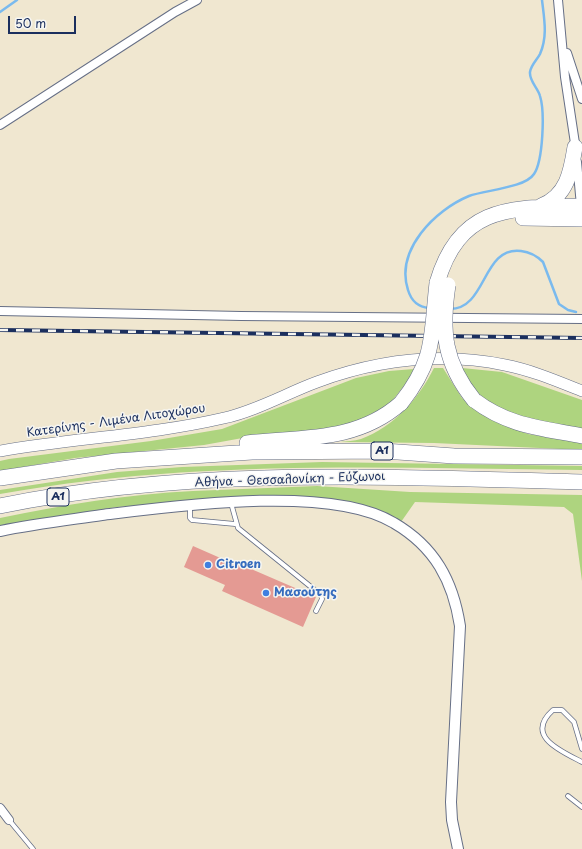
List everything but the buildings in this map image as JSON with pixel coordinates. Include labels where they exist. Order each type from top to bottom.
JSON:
[{"type":"highway","points":[[530,208],[550,202],[558,196],[566,185],[570,174],[575,147]]},
{"type":"highway","points":[[182,455],[212,447],[350,432],[382,418],[401,403],[421,376],[427,360],[433,334],[448,253],[466,230],[481,220],[512,209],[530,208],[582,210]]},
{"type":"highway","points":[[582,210],[514,219],[486,228],[473,237],[460,253],[443,284],[447,348],[457,376],[474,400],[501,417],[516,423],[582,436]]},
{"type":"highway","name":"Α1","points":[[0,478],[116,461],[182,455],[321,450],[384,451],[454,456],[582,457]]},
{"type":"highway","name":"Αθήνα - Θεσσαλονίκη - Εύζωνοι","points":[[0,506],[124,488],[185,483],[316,477],[582,482]]},
{"type":"main road","name":"Κατερίνης - Λιμένα Λιτοχώρου","points":[[0,451],[180,428],[227,418],[340,374],[365,368],[428,358],[462,359],[505,365],[533,372],[582,391]]},
{"type":"street","points":[[0,125],[175,12],[197,0]]},
{"type":"street","points":[[558,0],[565,77],[582,210]]},
{"type":"street","points":[[562,31],[569,60],[582,99]]},
{"type":"street","points":[[0,311],[241,316],[582,319]]},
{"type":"street","points":[[0,530],[156,508],[231,503],[321,503],[363,510],[394,522],[431,553],[440,566],[456,602],[460,626],[451,802],[452,820],[458,849]]},
{"type":"street","points":[[0,808],[9,820]]},
{"type":"lane","points":[[231,503],[238,528],[321,595],[322,598],[316,611]]},
{"type":"lane","points":[[190,505],[190,518],[192,520],[236,524]]},
{"type":"lane","points":[[582,748],[574,722],[562,710],[553,710],[543,721],[542,728],[544,735],[556,748],[582,762]]},
{"type":"lane","points":[[568,796],[582,807]]},
{"type":"lane","points":[[9,820],[33,849]]},
{"type":"green space","points":[[434,368],[443,368],[462,398],[480,412],[499,423],[528,434],[582,443],[582,450],[434,443],[340,442],[361,439],[373,434],[395,419],[421,390]]},
{"type":"green space","points":[[462,368],[502,372],[582,400],[582,432],[526,421],[485,402],[470,383]]},
{"type":"green space","points":[[414,369],[410,378],[389,405],[343,428],[259,435],[204,445],[75,458],[0,471],[0,461],[9,459],[151,441],[222,429],[356,378],[389,371]]},
{"type":"green space","points":[[322,462],[582,466],[582,470],[363,467],[218,470],[145,475],[72,483],[0,494],[0,490],[117,472],[182,467]]},
{"type":"green space","points":[[317,486],[410,492],[582,495],[582,581],[573,514],[564,507],[415,502],[401,522],[362,506],[320,498],[174,503],[117,507],[0,526],[0,518],[120,497],[169,492]]},
{"type":"waterway","points":[[0,12],[17,0]]},
{"type":"waterway","points":[[429,308],[418,305],[413,300],[408,290],[405,275],[407,260],[421,233],[431,221],[456,202],[476,194],[514,186],[529,179],[537,168],[541,148],[543,124],[542,103],[532,81],[530,72],[540,54],[544,40],[545,27],[542,0]]},
{"type":"waterway","points":[[450,309],[462,306],[471,299],[491,267],[499,258],[508,252],[521,251],[527,252],[543,262],[559,304],[568,310],[576,312]]},
{"type":"railway","points":[[0,330],[582,338]]},
{"type":"place","name":"Citroen","points":[[208,565]]},
{"type":"place","name":"Μασούτης","points":[[266,593]]}]
